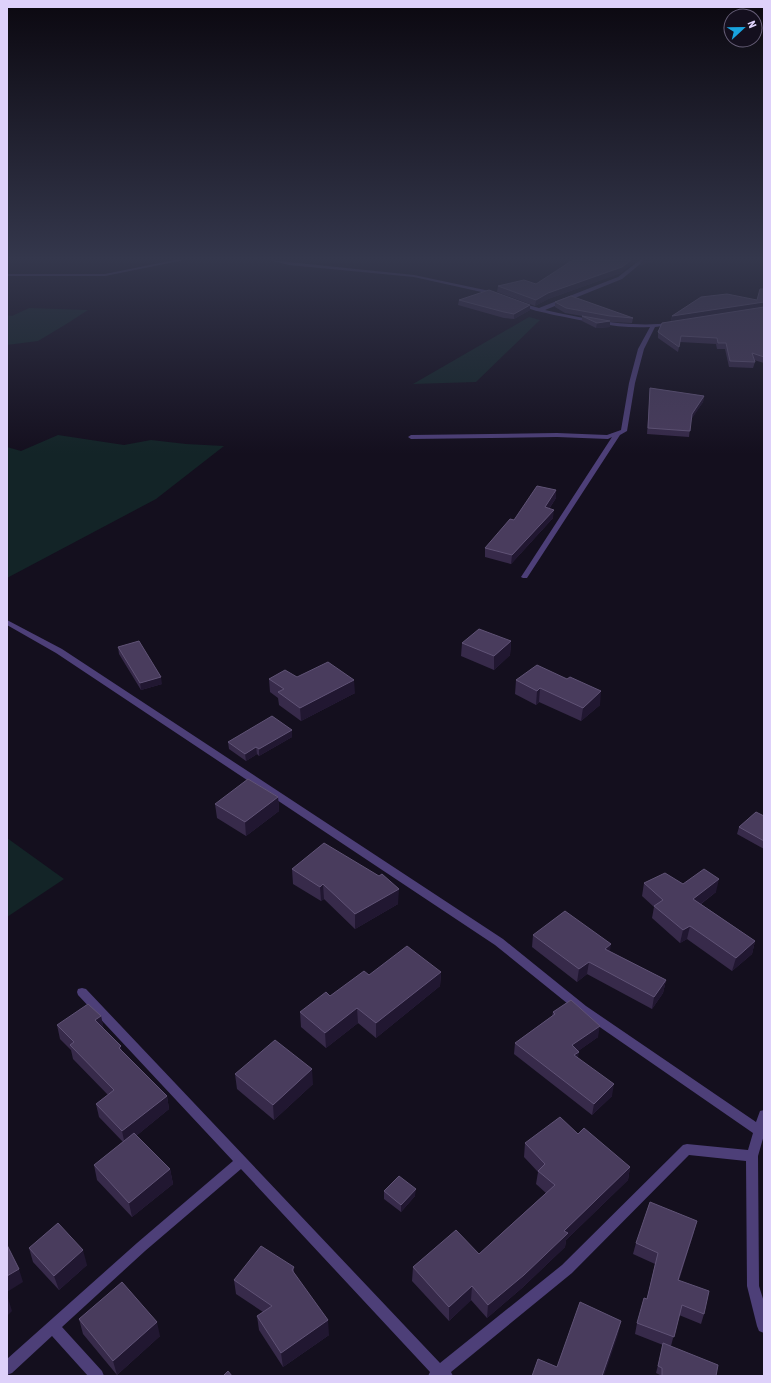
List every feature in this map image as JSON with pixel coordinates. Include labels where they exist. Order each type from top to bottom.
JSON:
[{"type":"street","points":[[617,325],[653,327],[671,325]]},
{"type":"street","points":[[411,437],[557,435],[608,437],[624,431],[632,383],[641,349],[653,327]]},
{"type":"street","points":[[525,577],[618,433]]},
{"type":"street","points":[[7,622],[59,651],[499,942],[582,1009],[759,1131]]},
{"type":"street","points":[[82,992],[440,1375],[567,1269],[688,1149],[752,1156]]},
{"type":"street","points":[[764,1115],[752,1156],[753,1286],[764,1326]]},
{"type":"street","points":[[7,1368],[141,1247],[241,1162]]},
{"type":"street","points":[[53,1327],[98,1376]]},
{"type":"shaded area","points":[[7,325],[65,325],[38,341],[7,345]]},
{"type":"shaded area","points":[[516,325],[535,325],[476,382],[413,384]]},
{"type":"shaded area","points":[[58,435],[124,445],[151,440],[224,446],[156,499],[7,578],[7,447],[21,451]]},
{"type":"shaded area","points":[[7,838],[64,879],[7,917]]},
{"type":"building","points":[[661,325],[764,325],[764,357],[752,353],[755,362],[730,361],[726,343],[718,343],[717,338],[681,336],[679,347],[658,332]]},
{"type":"building","points":[[650,388],[704,396],[692,414],[690,431],[648,428]]},
{"type":"building","points":[[537,486],[556,490],[545,507],[554,510],[512,555],[485,548],[510,519],[514,520]]},
{"type":"building","points":[[479,629],[511,641],[494,656],[462,643]]},
{"type":"building","points":[[139,641],[161,677],[140,683],[118,647]]},
{"type":"building","points":[[328,662],[354,680],[300,708],[278,692],[284,689],[269,679],[285,670],[297,677]]},
{"type":"building","points":[[537,665],[567,679],[570,677],[601,691],[583,708],[540,688],[537,691],[516,680]]},
{"type":"building","points":[[272,716],[292,730],[259,749],[256,747],[245,754],[228,742]]},
{"type":"building","points":[[248,779],[278,797],[245,822],[215,804]]},
{"type":"building","points":[[756,812],[764,816],[764,841],[739,827]]},
{"type":"building","points":[[324,843],[379,876],[382,874],[399,889],[355,914],[323,884],[320,887],[292,869]]},
{"type":"building","points":[[704,869],[719,879],[693,899],[755,941],[736,958],[690,926],[683,930],[654,906],[663,900],[644,883],[665,873],[683,884]]},
{"type":"building","points":[[565,911],[611,944],[605,949],[666,980],[654,997],[589,962],[579,969],[533,935]]},
{"type":"building","points":[[407,946],[441,972],[376,1023],[357,1008],[325,1033],[300,1012],[326,992],[330,996],[364,971],[369,975]]},
{"type":"building","points":[[571,1000],[600,1026],[572,1045],[579,1052],[574,1055],[614,1084],[594,1104],[515,1043],[555,1014],[553,1012]]},
{"type":"building","points":[[88,1004],[101,1016],[95,1020],[121,1046],[119,1048],[167,1096],[122,1131],[96,1104],[114,1090],[70,1045],[74,1042],[57,1025]]},
{"type":"building","points":[[275,1040],[312,1069],[273,1105],[235,1074]]},
{"type":"building","points":[[560,1117],[578,1134],[584,1128],[630,1167],[564,1231],[568,1233],[524,1275],[488,1305],[472,1286],[449,1307],[413,1267],[456,1230],[479,1254],[555,1185],[538,1171],[545,1164],[525,1143]]},
{"type":"building","points":[[134,1133],[170,1169],[129,1203],[94,1165]]},
{"type":"building","points":[[399,1176],[416,1189],[401,1205],[384,1191]]},
{"type":"building","points":[[650,1202],[697,1221],[678,1280],[709,1291],[704,1314],[682,1305],[674,1337],[637,1323],[644,1298],[647,1299],[658,1253],[636,1243]]},
{"type":"building","points":[[58,1223],[83,1250],[54,1276],[29,1248]]},
{"type":"building","points":[[7,1245],[19,1269],[7,1276]]},
{"type":"building","points":[[261,1246],[294,1267],[292,1270],[328,1320],[281,1353],[257,1316],[272,1306],[234,1280]]},
{"type":"building","points":[[122,1282],[157,1322],[113,1361],[79,1319]]},
{"type":"building","points":[[580,1302],[621,1321],[602,1376],[532,1376],[538,1359],[557,1367]]},
{"type":"building","points":[[663,1343],[718,1365],[716,1376],[662,1376],[662,1368],[658,1366]]},
{"type":"building","points":[[228,1371],[232,1376],[223,1376]]}]
